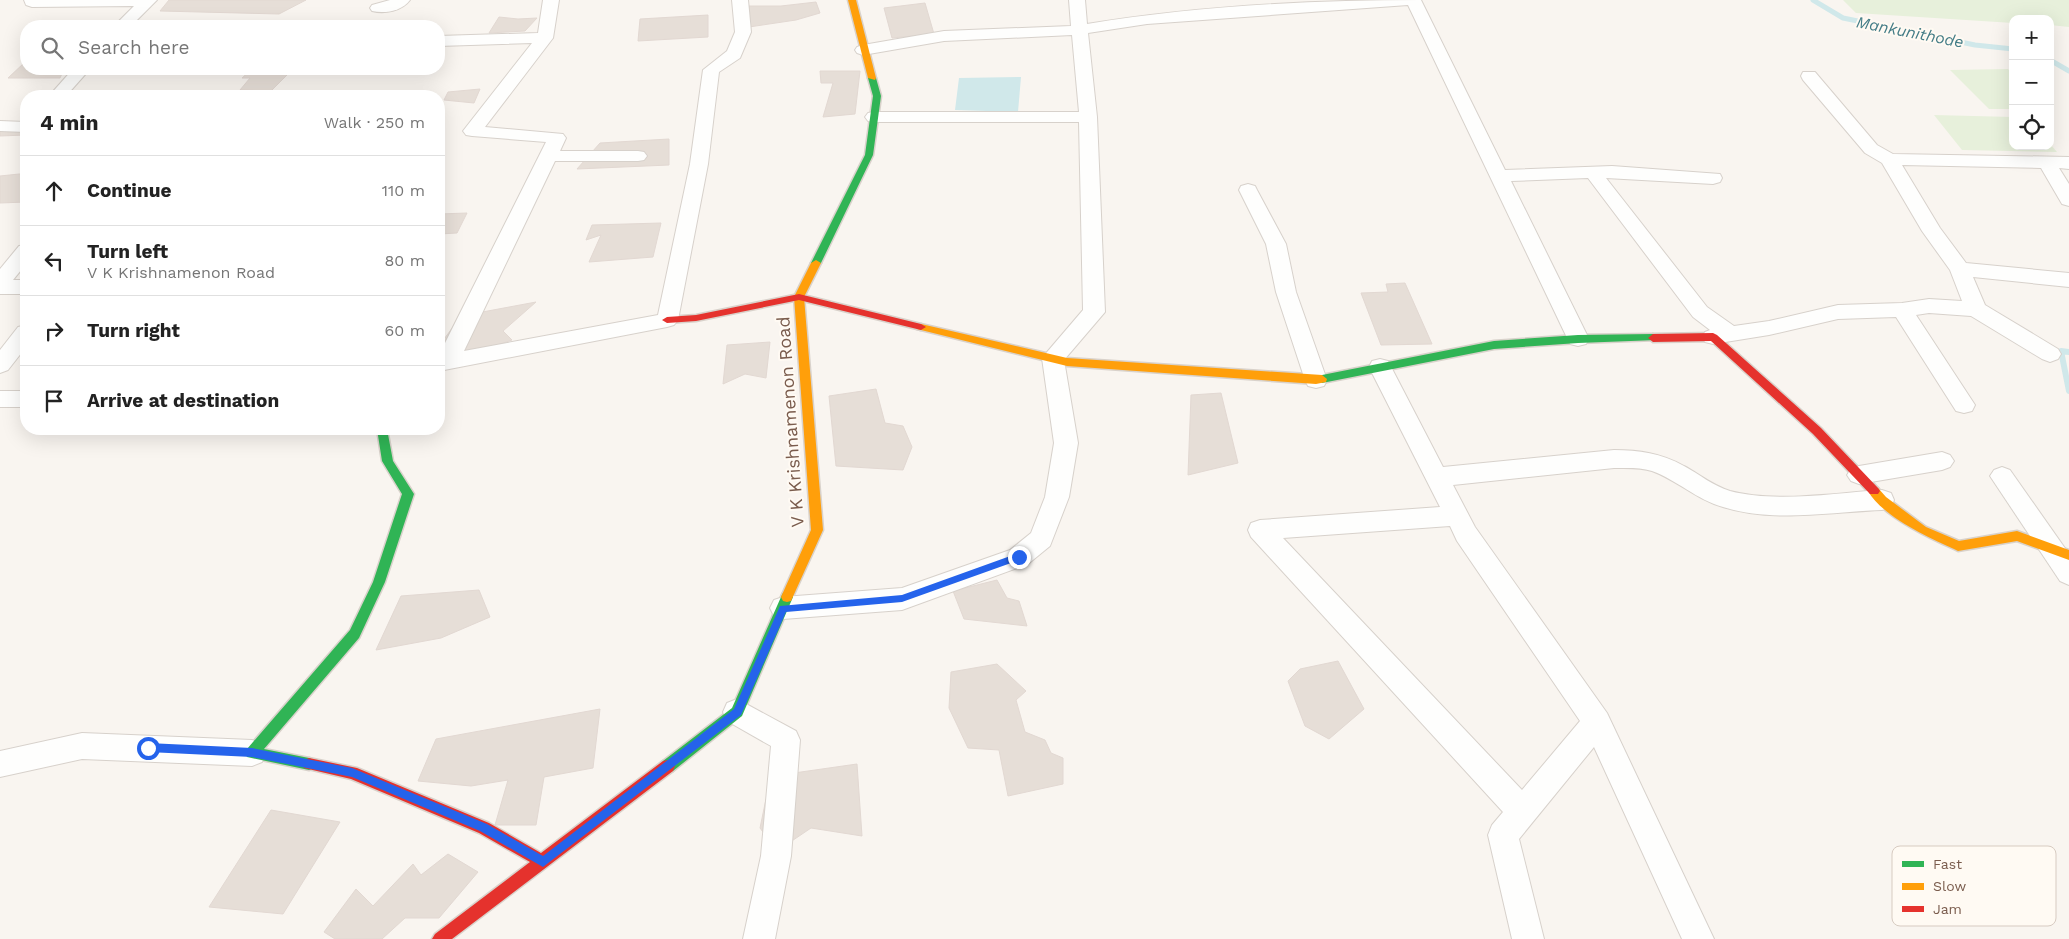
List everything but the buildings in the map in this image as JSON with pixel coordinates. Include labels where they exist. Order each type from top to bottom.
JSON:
[{"type":"street","points":[[32,0],[32,2],[148,1]]},
{"type":"street","points":[[378,8],[390,7],[402,0]]},
{"type":"street","points":[[445,358],[557,138],[472,131],[545,38],[551,0]]},
{"type":"street","points":[[667,320],[698,164],[711,70],[734,54],[743,32],[740,0]]},
{"type":"street","name":"V K Krishnamenon Road","points":[[440,939],[737,712],[783,608],[817,530],[799,297],[839,220],[869,155],[874,117],[876,96],[852,0]]},
{"type":"street","points":[[1053,358],[1094,312],[1088,117],[1079,30],[1080,11],[1078,0]]},
{"type":"street","points":[[863,50],[944,36],[1079,30],[1147,19],[1412,0],[1578,339]]},
{"type":"street","points":[[128,20],[148,1]]},
{"type":"street","points":[[445,41],[545,38]]},
{"type":"street","points":[[63,90],[76,75]]},
{"type":"street","points":[[1809,76],[1871,149],[1889,159],[2069,163]]},
{"type":"street","points":[[874,117],[1088,117]]},
{"type":"street","points":[[0,126],[20,127]]},
{"type":"street","points":[[548,156],[638,156]]},
{"type":"street","points":[[1889,159],[1932,231],[1960,269],[1976,309]]},
{"type":"street","points":[[2047,162],[2069,200]]},
{"type":"street","points":[[1498,176],[1612,172],[1713,178]]},
{"type":"street","points":[[1593,173],[1700,312],[1721,336],[1817,431],[1882,500],[1922,530],[1958,546],[2017,536],[2059,551]]},
{"type":"street","points":[[1248,190],[1276,244],[1286,292],[1316,380]]},
{"type":"street","points":[[0,283],[20,258]]},
{"type":"street","points":[[1960,269],[2069,280]]},
{"type":"street","points":[[0,287],[20,287]]},
{"type":"street","points":[[445,362],[667,320],[696,318],[799,297],[1067,362],[1316,380],[1494,345],[1578,339],[1721,336],[1838,312],[1902,310],[1929,306],[1976,309],[2050,354]]},
{"type":"street","points":[[1902,310],[1964,405]]},
{"type":"street","points":[[0,364],[20,339]]},
{"type":"street","points":[[783,608],[902,599],[1019,557],[1041,539],[1058,497],[1066,443],[1053,358]]},
{"type":"street","points":[[1380,367],[1466,534],[1598,722],[1698,939]]},
{"type":"street","points":[[0,399],[20,399]]},
{"type":"street","points":[[252,753],[355,634],[379,582],[408,494],[388,461],[383,435]]},
{"type":"street","points":[[1436,477],[1614,459],[1639,459],[1672,470],[1710,495],[1734,501],[1772,505],[1882,500]]},
{"type":"street","points":[[1859,476],[1942,461]]},
{"type":"street","points":[[2002,476],[2059,551],[2069,574]]},
{"type":"street","points":[[1457,516],[1260,530],[1522,812]]},
{"type":"street","points":[[737,712],[786,740],[776,856],[758,939]]},
{"type":"street","points":[[1528,939],[1503,835],[1598,722]]},
{"type":"street","points":[[0,764],[82,746],[252,753],[352,773],[484,828],[543,862]]},
{"type":"green space","points":[[1843,0],[2069,0],[2069,27],[2054,25],[2054,15],[2009,15],[2009,23],[1856,13]]},
{"type":"green space","points":[[2008,69],[2009,109],[1989,109],[1950,70]]},
{"type":"green space","points":[[1934,115],[2009,117],[2009,150],[2054,149],[2057,152],[1962,150]]},
{"type":"water","points":[[1021,77],[1018,112],[955,110],[959,78]]},
{"type":"waterway","name":"Mankunithode","points":[[1813,0],[1843,18],[1975,45],[2009,49]]},
{"type":"waterway","name":"Mankunithode","points":[[2054,62],[2069,71]]},
{"type":"waterway","name":"Mankunithode","points":[[2069,352],[2061,351],[2069,391]]},
{"type":"traffic: fast","points":[[816,263],[869,155],[877,96],[872,78]]},
{"type":"traffic: fast","points":[[1322,379],[1494,345],[1578,339],[1653,338]]},
{"type":"traffic: fast","points":[[309,764],[252,753],[355,634],[379,582],[408,494],[388,461],[383,435]]},
{"type":"traffic: fast","points":[[668,766],[737,712],[787,597]]},
{"type":"traffic: slow","points":[[852,0],[872,78]]},
{"type":"traffic: slow","points":[[787,597],[817,530],[799,297],[816,263]]},
{"type":"traffic: slow","points":[[921,327],[1067,362],[1322,379]]},
{"type":"traffic: slow","points":[[1874,491],[1882,500],[1922,530],[1958,546],[2017,536],[2069,555]]},
{"type":"traffic: jam","points":[[667,320],[696,318],[799,297],[921,327]]},
{"type":"traffic: jam","points":[[1653,338],[1713,337],[1817,431],[1874,491]]},
{"type":"traffic: jam","points":[[309,764],[352,773],[484,828],[543,862]]},
{"type":"traffic: jam","points":[[440,939],[668,766]]},
{"type":"route","points":[[148,748],[252,753],[352,773],[484,828],[543,862],[737,712],[783,608],[902,599],[1019,557]]}]
